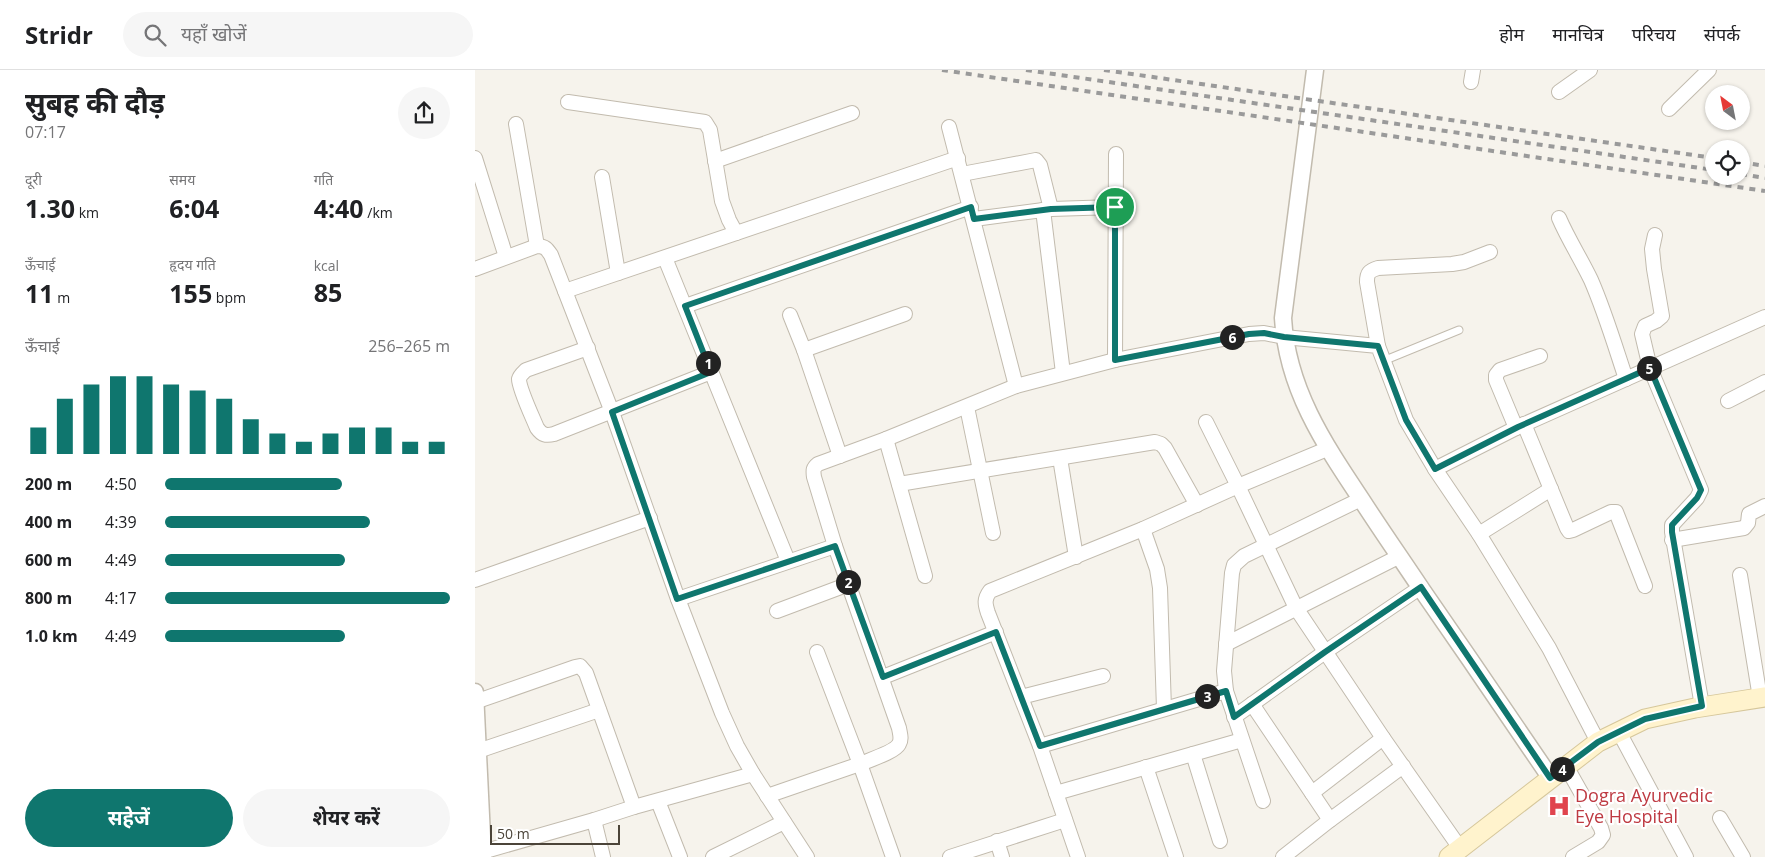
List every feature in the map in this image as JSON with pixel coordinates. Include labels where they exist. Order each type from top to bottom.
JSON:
[{"type":"main road","points":[[1454,852],[1598,742],[1645,719],[1702,706],[1763,698]]},
{"type":"street","points":[[1315,70],[1283,318],[1284,337],[1289,362],[1310,417],[1327,449],[1398,557],[1421,587],[1550,778]]},
{"type":"street","points":[[1559,92],[1590,70]]},
{"type":"street","points":[[1669,108],[1709,70]]},
{"type":"street","points":[[568,102],[705,122],[709,125],[725,210],[736,233]]},
{"type":"street","points":[[715,161],[852,113]]},
{"type":"street","points":[[516,124],[537,246]]},
{"type":"street","points":[[949,127],[1016,386]]},
{"type":"street","points":[[1115,360],[1116,154]]},
{"type":"street","points":[[475,158],[506,257]]},
{"type":"street","points":[[565,291],[958,158]]},
{"type":"street","points":[[962,174],[1037,160],[1040,164],[1047,209],[1063,373]]},
{"type":"street","points":[[602,177],[619,273]]},
{"type":"street","points":[[685,306],[972,213],[1115,207]]},
{"type":"street","points":[[1559,218],[1593,286],[1626,379]]},
{"type":"street","points":[[1655,235],[1652,249],[1662,316],[1645,326],[1642,334],[1650,368],[1701,490],[1697,498],[1672,525],[1672,540],[1702,706]]},
{"type":"street","points":[[475,268],[537,246],[543,246],[548,249],[588,348],[650,518],[677,599],[722,713],[737,746],[753,774],[807,857]]},
{"type":"street","points":[[1490,252],[1458,263],[1370,270],[1367,275],[1367,282],[1378,346],[1406,420],[1549,648],[1598,742]]},
{"type":"street","points":[[665,258],[788,561]]},
{"type":"street","points":[[790,314],[840,456]]},
{"type":"street","points":[[804,350],[905,314]]},
{"type":"street","points":[[1435,469],[1520,426],[1765,317]]},
{"type":"street","points":[[767,796],[859,764],[892,750],[899,746],[901,736],[883,677],[835,546],[813,471],[818,464],[886,439],[1016,386],[1115,360],[1249,334],[1264,333],[1284,337],[1378,346]]},
{"type":"street","points":[[588,348],[526,370],[521,374],[519,380],[521,388],[541,434],[547,435],[612,412],[711,372]]},
{"type":"street","points":[[1540,356],[1500,370],[1496,375],[1496,380],[1551,489],[1569,531],[1611,512],[1616,512],[1645,586]]},
{"type":"street","points":[[1728,401],[1765,382]]},
{"type":"street","points":[[967,407],[993,533]]},
{"type":"street","points":[[1206,422],[1296,608],[1403,766],[1454,852]]},
{"type":"street","points":[[886,439],[925,576]]},
{"type":"street","points":[[899,484],[979,469],[1155,442],[1161,444],[1197,505]]},
{"type":"street","points":[[1078,857],[1040,746],[986,605],[986,597],[991,592],[1143,529],[1238,486],[1327,449]]},
{"type":"street","points":[[1060,458],[1076,557]]},
{"type":"street","points":[[1479,534],[1551,489]]},
{"type":"street","points":[[1263,801],[1226,691],[1224,671],[1234,565],[1265,545],[1361,499]]},
{"type":"street","points":[[1672,540],[1744,528],[1748,523],[1749,514],[1765,506]]},
{"type":"street","points":[[475,580],[650,518]]},
{"type":"street","points":[[1143,529],[1157,569],[1160,588],[1164,709]]},
{"type":"street","points":[[677,599],[835,546]]},
{"type":"street","points":[[1226,644],[1398,557]]},
{"type":"street","points":[[1740,575],[1763,698]]},
{"type":"street","points":[[777,611],[849,584]]},
{"type":"street","points":[[1234,717],[1421,587]]},
{"type":"street","points":[[883,677],[996,632]]},
{"type":"street","points":[[817,652],[893,857]]},
{"type":"street","points":[[475,702],[580,666],[586,673],[634,807]]},
{"type":"street","points":[[1021,697],[1103,676]]},
{"type":"street","points":[[1040,746],[1226,691]]},
{"type":"street","points":[[475,692],[480,854],[634,807],[753,774]]},
{"type":"street","points":[[1252,704],[1330,820]]},
{"type":"street","points":[[478,751],[599,710]]},
{"type":"street","points":[[1619,732],[1686,857]]},
{"type":"street","points":[[1312,793],[1383,738]]},
{"type":"street","points":[[1056,793],[1242,740]]},
{"type":"street","points":[[1193,754],[1220,841]]},
{"type":"street","points":[[1283,857],[1403,766]]},
{"type":"street","points":[[1566,766],[1601,828],[1603,835],[1598,842],[1573,857]]},
{"type":"street","points":[[1146,767],[1176,857]]},
{"type":"street","points":[[658,801],[680,857]]},
{"type":"street","points":[[1720,818],[1743,857]]},
{"type":"street","points":[[594,820],[603,857]]},
{"type":"street","points":[[950,857],[1065,820]]},
{"type":"street","points":[[713,857],[784,822]]},
{"type":"street","points":[[997,841],[1002,857]]},
{"type":"lane","points":[[1383,361],[1459,330]]},
{"type":"railway","points":[[942,70],[1765,191]]},
{"type":"railway","points":[[1026,70],[1705,169]]},
{"type":"railway","points":[[1104,70],[1705,157]]},
{"type":"railway","points":[[1750,164],[1765,166]]},
{"type":"railway","points":[[1750,176],[1765,178]]},
{"type":"place","name":"Dogra Ayurvedic Eye Hospital","points":[[1559,806]]},
{"type":"route","points":[[971,207],[974,219],[1051,209],[1115,207],[1115,360],[1249,334],[1264,333],[1284,337],[1378,346],[1406,420],[1435,469],[1518,427],[1650,368],[1700,483],[1700,494],[1672,525],[1672,540],[1702,706],[1645,719],[1598,742],[1550,778],[1421,587],[1234,717],[1226,691],[1040,746],[996,632],[883,677],[835,546],[677,599],[612,412],[711,372],[685,306],[971,207]]}]
